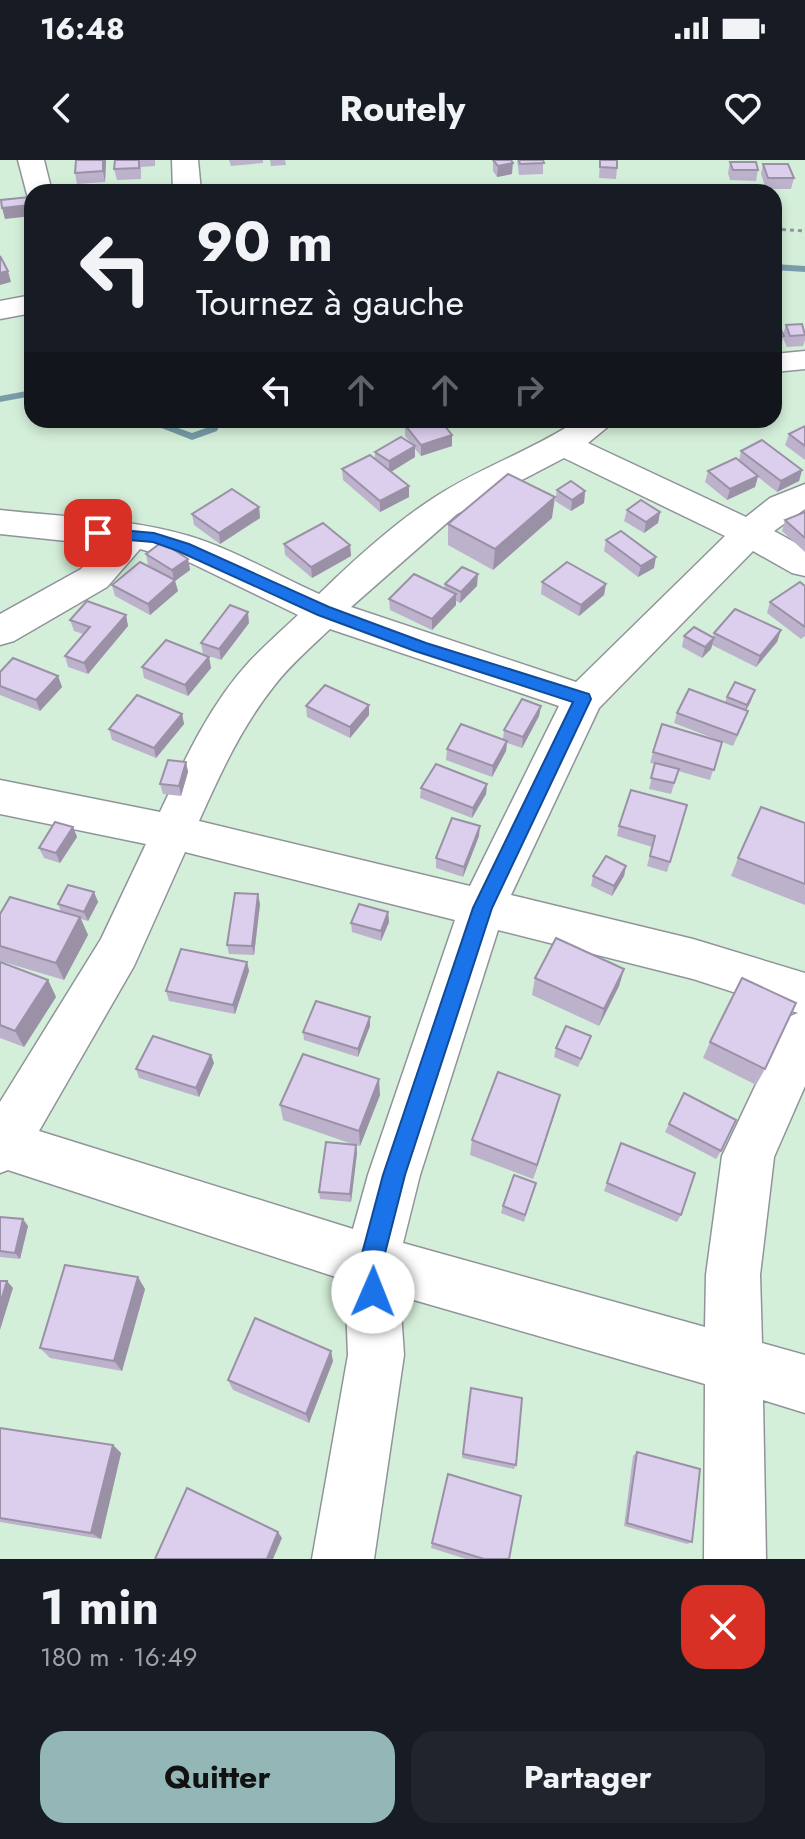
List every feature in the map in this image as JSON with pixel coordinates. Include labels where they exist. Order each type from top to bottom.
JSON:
[{"type":"street","points":[[31,160],[36,184]]},
{"type":"street","points":[[185,160],[186,184]]},
{"type":"street","points":[[0,310],[24,306]]},
{"type":"street","points":[[782,362],[805,360]]},
{"type":"street","points":[[588,428],[564,445],[445,506],[360,576],[261,674],[237,707],[199,774],[118,952],[2,1145],[309,1243],[805,1384]]},
{"type":"street","points":[[564,445],[749,533],[805,564]]},
{"type":"street","points":[[343,1559],[376,1355],[371,1261],[394,1175],[482,908],[583,699],[749,533],[782,506],[805,495]]},
{"type":"street","points":[[0,522],[154,538],[184,547],[324,611],[421,647],[583,699]]},
{"type":"street","points":[[0,631],[94,578],[130,536]]},
{"type":"street","points":[[0,797],[174,832],[693,959],[805,994]]},
{"type":"street","points":[[735,1559],[733,1275],[748,1156],[805,1032]]},
{"type":"path","points":[[782,230],[805,231]]},
{"type":"green space","points":[[0,160],[805,160],[805,1559],[0,1559]]},
{"type":"building","points":[[76,160],[103,160],[103,171],[75,173]]},
{"type":"building","points":[[115,160],[139,160],[139,168],[114,169]]},
{"type":"building","points":[[493,160],[511,160],[513,163],[498,166]]},
{"type":"building","points":[[519,160],[543,160],[544,163],[520,164]]},
{"type":"building","points":[[600,160],[617,160],[617,168],[600,167]]},
{"type":"building","points":[[730,162],[756,162],[758,170],[733,170]]},
{"type":"building","points":[[763,164],[788,164],[794,178],[768,178]]},
{"type":"building","points":[[24,198],[24,206],[2,208],[1,200]]},
{"type":"building","points":[[0,256],[8,271],[0,273]]},
{"type":"building","points":[[802,324],[805,335],[790,336],[786,325]]},
{"type":"building","points":[[805,426],[805,446],[789,434]]},
{"type":"building","points":[[407,428],[446,428],[452,435],[421,445]]},
{"type":"building","points":[[401,437],[415,446],[389,461],[375,452]]},
{"type":"building","points":[[762,440],[802,470],[781,481],[741,451]]},
{"type":"building","points":[[370,455],[409,486],[380,501],[342,469]]},
{"type":"building","points":[[736,458],[758,476],[730,489],[708,471]]},
{"type":"building","points":[[508,474],[555,497],[495,549],[448,524]]},
{"type":"building","points":[[571,481],[585,491],[572,500],[557,490]]},
{"type":"building","points":[[232,489],[259,507],[219,533],[192,514]]},
{"type":"building","points":[[641,500],[660,512],[646,522],[627,510]]},
{"type":"building","points":[[805,512],[805,538],[785,520]]},
{"type":"building","points":[[323,523],[350,545],[311,567],[284,544]]},
{"type":"building","points":[[621,531],[656,557],[641,566],[606,540]]},
{"type":"building","points":[[162,542],[188,559],[172,570],[146,554]]},
{"type":"building","points":[[140,562],[175,580],[148,604],[112,585]]},
{"type":"building","points":[[567,562],[606,584],[581,605],[542,582]]},
{"type":"building","points":[[462,567],[478,574],[461,592],[445,584]]},
{"type":"building","points":[[414,574],[456,594],[432,619],[389,599]]},
{"type":"building","points":[[800,582],[805,586],[805,627],[770,602]]},
{"type":"building","points":[[87,601],[126,615],[84,663],[65,656],[90,627],[70,620]]},
{"type":"building","points":[[230,605],[248,612],[219,649],[201,643]]},
{"type":"building","points":[[735,609],[781,630],[760,656],[714,633]]},
{"type":"building","points":[[694,627],[714,638],[705,647],[684,636]]},
{"type":"building","points":[[166,640],[209,657],[185,685],[142,667]]},
{"type":"building","points":[[13,658],[58,676],[36,700],[0,686],[0,672]]},
{"type":"building","points":[[735,682],[755,690],[747,705],[727,697]]},
{"type":"building","points":[[325,685],[369,705],[350,727],[306,706]]},
{"type":"building","points":[[689,689],[748,711],[737,735],[677,713]]},
{"type":"building","points":[[137,695],[182,714],[154,748],[109,729]]},
{"type":"building","points":[[522,699],[541,706],[523,737],[504,730]]},
{"type":"building","points":[[461,724],[507,741],[493,766],[447,749]]},
{"type":"building","points":[[662,724],[722,742],[714,770],[653,752]]},
{"type":"building","points":[[168,760],[186,762],[179,786],[160,784]]},
{"type":"building","points":[[655,763],[679,769],[674,783],[651,778]]},
{"type":"building","points":[[436,764],[487,784],[473,808],[421,788]]},
{"type":"building","points":[[631,790],[687,805],[670,862],[650,856],[655,836],[619,826]]},
{"type":"building","points":[[761,807],[805,823],[805,884],[738,858]]},
{"type":"building","points":[[452,818],[480,826],[464,867],[436,858]]},
{"type":"building","points":[[55,822],[73,827],[56,853],[39,848]]},
{"type":"building","points":[[606,856],[626,866],[614,886],[593,876]]},
{"type":"building","points":[[68,885],[94,892],[84,912],[58,904]]},
{"type":"building","points":[[235,893],[258,894],[252,946],[227,945]]},
{"type":"building","points":[[10,897],[80,917],[56,963],[0,946],[0,914]]},
{"type":"building","points":[[359,904],[388,912],[381,931],[351,923]]},
{"type":"building","points":[[556,938],[624,969],[604,1009],[535,978]]},
{"type":"building","points":[[181,949],[247,962],[233,1005],[166,991]]},
{"type":"building","points":[[0,962],[48,980],[15,1031],[0,1025]]},
{"type":"building","points":[[742,978],[796,1003],[765,1069],[710,1042]]},
{"type":"building","points":[[316,1001],[370,1017],[358,1049],[303,1032]]},
{"type":"building","points":[[566,1026],[591,1036],[581,1059],[556,1048]]},
{"type":"building","points":[[153,1036],[211,1055],[196,1088],[136,1069]]},
{"type":"building","points":[[303,1054],[379,1079],[359,1131],[280,1105]]},
{"type":"building","points":[[498,1072],[560,1095],[537,1165],[472,1140]]},
{"type":"building","points":[[684,1093],[736,1120],[721,1151],[669,1124]]},
{"type":"building","points":[[326,1142],[356,1145],[350,1194],[319,1192]]},
{"type":"building","points":[[621,1143],[695,1173],[681,1215],[607,1183]]},
{"type":"building","points":[[514,1175],[536,1183],[525,1215],[503,1206]]},
{"type":"building","points":[[0,1217],[23,1219],[15,1253],[0,1251]]},
{"type":"building","points":[[65,1265],[138,1277],[114,1361],[40,1348]]},
{"type":"building","points":[[0,1281],[7,1281],[0,1304]]},
{"type":"building","points":[[255,1318],[331,1351],[306,1414],[228,1380]]},
{"type":"building","points":[[471,1388],[522,1398],[516,1465],[463,1454]]},
{"type":"building","points":[[0,1428],[113,1445],[91,1533],[0,1518]]},
{"type":"building","points":[[637,1452],[700,1469],[692,1542],[627,1523]]},
{"type":"building","points":[[448,1474],[521,1496],[509,1559],[484,1559],[432,1543]]},
{"type":"building","points":[[187,1488],[278,1532],[267,1559],[155,1559]]},
{"type":"waterway","points":[[782,268],[805,269]]},
{"type":"waterway","points":[[0,399],[24,394]]},
{"type":"waterway","points":[[168,428],[192,437],[213,428]]},
{"type":"route","points":[[98,533],[154,538],[184,547],[324,611],[421,647],[583,699],[482,908],[394,1175],[371,1261],[373,1292]]}]
